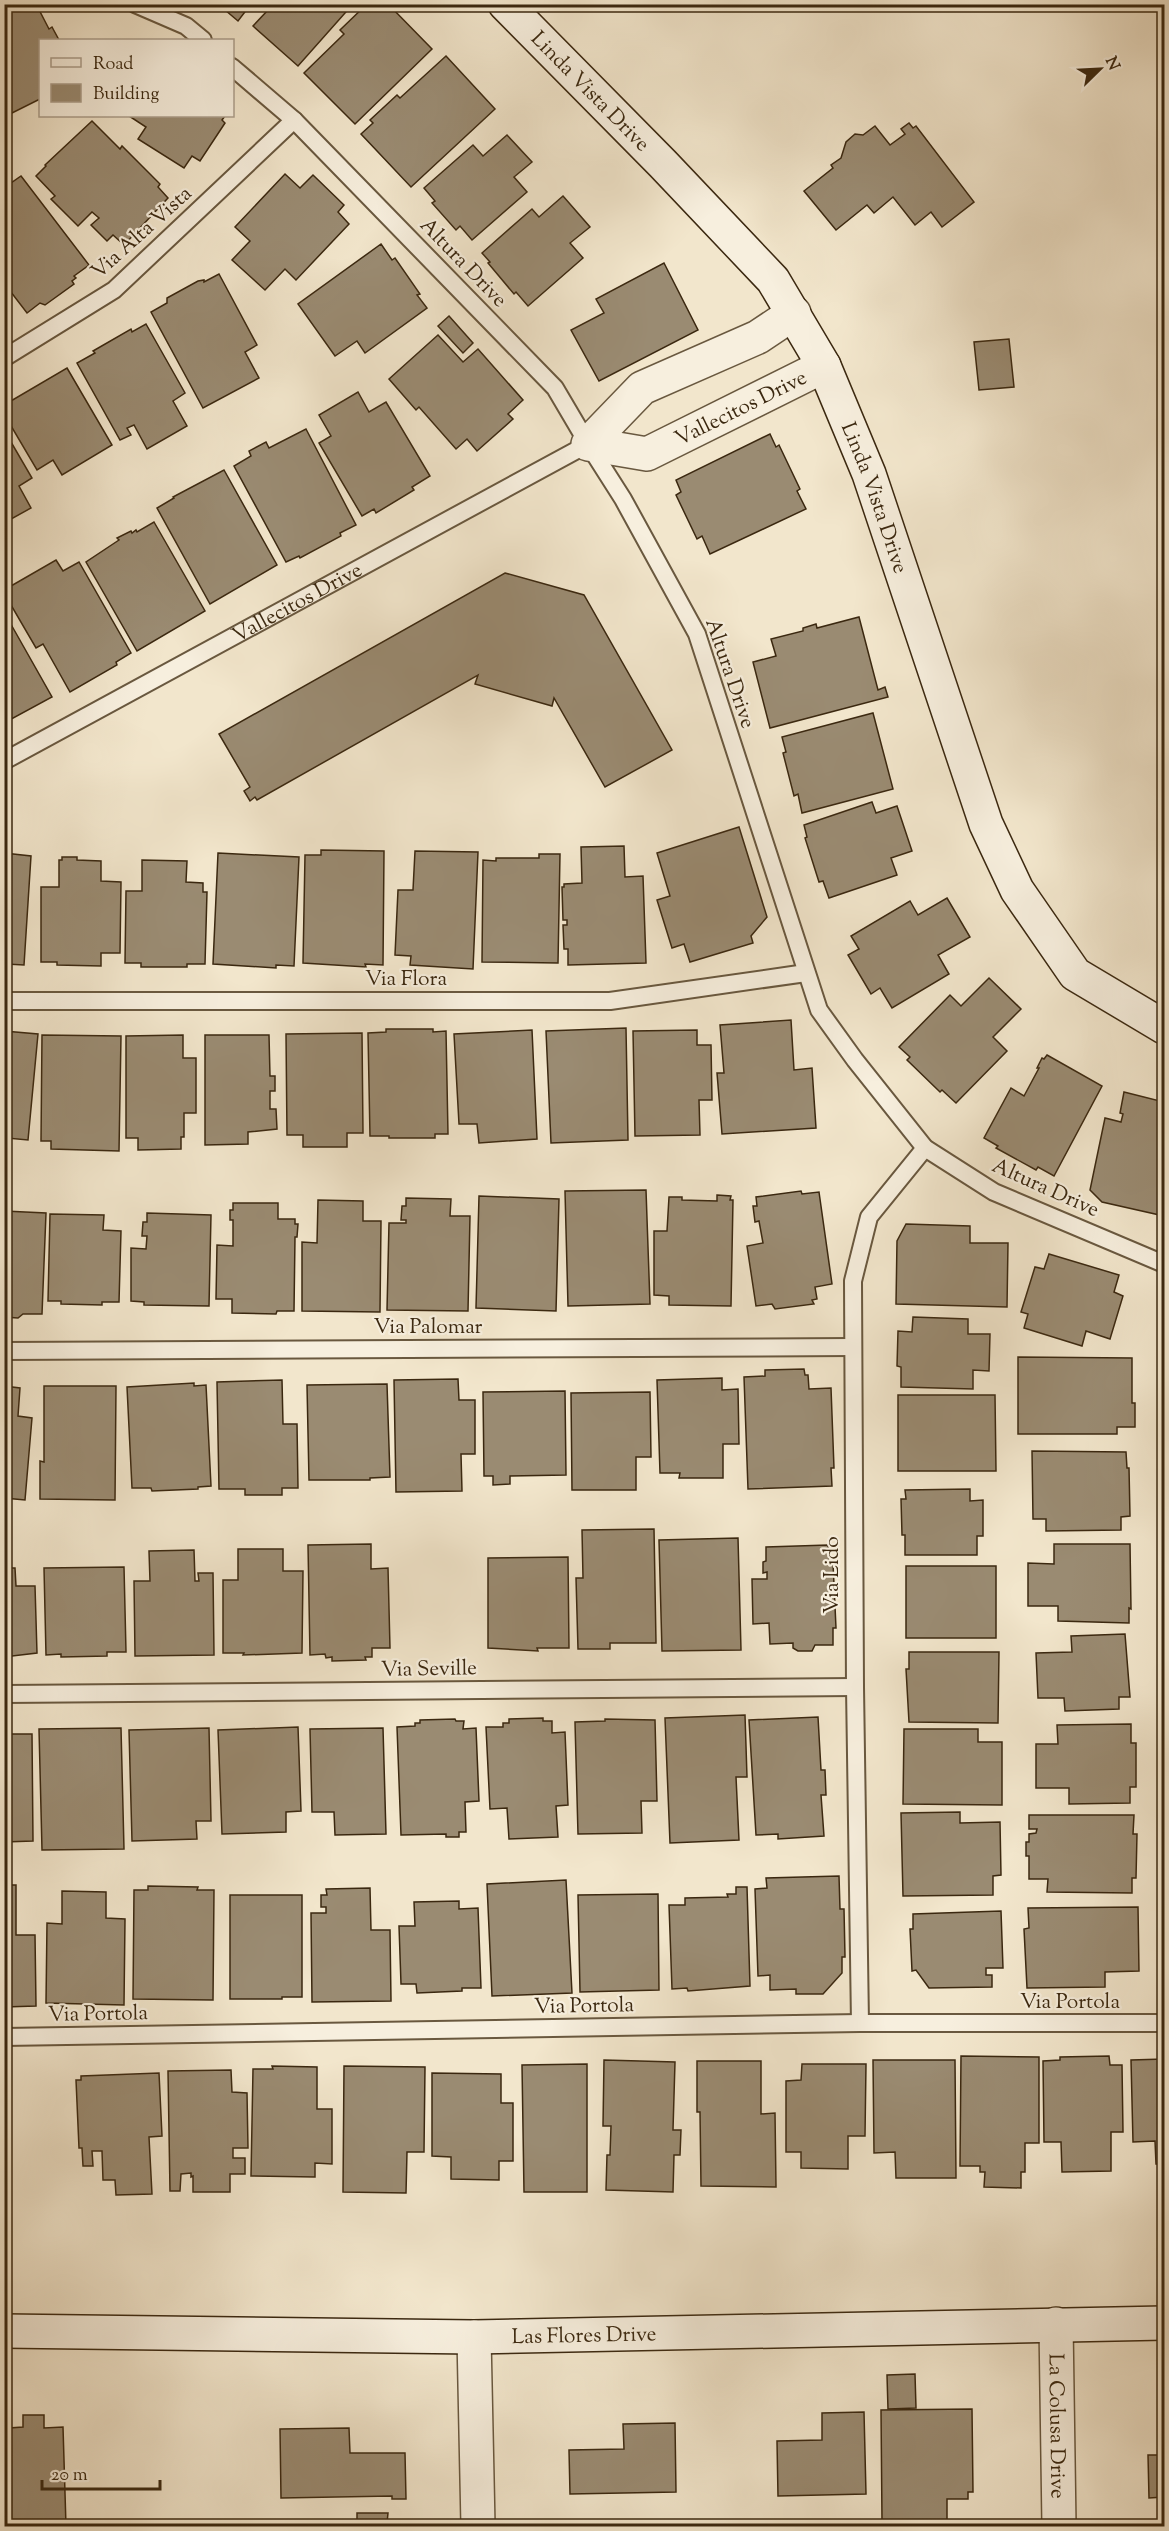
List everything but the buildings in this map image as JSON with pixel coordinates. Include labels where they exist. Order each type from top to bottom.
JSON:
[{"type":"street","name":"Linda Vista Drive","points":[[505,4],[663,164],[765,272],[794,313],[824,366],[869,474],[986,824],[1017,890],[1075,974],[1164,1027]]},
{"type":"street","name":"Vallecitos Drive","points":[[588,444],[642,388],[758,337],[794,313]]},
{"type":"street","name":"Vallecitos Drive","points":[[588,444],[647,454],[824,366]]},
{"type":"street","name":"Las Flores Drive","points":[[4,2331],[474,2337],[1164,2323]]},
{"type":"street","name":"La Colusa Drive","points":[[1056,2324],[1059,2526]]},
{"type":"street","points":[[474,2337],[478,2526]]},
{"type":"lane","points":[[135,4],[186,26],[202,39]]},
{"type":"lane","name":"Altura Drive","points":[[234,69],[294,120],[555,388],[623,499],[697,634],[819,1010],[855,1060],[925,1148],[994,1192],[1164,1264]]},
{"type":"lane","name":"Via Alta Vista","points":[[4,358],[114,290],[294,120]]},
{"type":"lane","name":"Vallecitos Drive","points":[[4,761],[588,444]]},
{"type":"lane","name":"Via Flora","points":[[4,1001],[610,1001],[806,972]]},
{"type":"lane","name":"Via Lido","points":[[860,2023],[855,1687],[853,1281],[869,1217],[925,1148]]},
{"type":"lane","name":"Via Palomar","points":[[4,1350],[852,1347]]},
{"type":"lane","name":"Via Seville","points":[[4,1695],[855,1687]]},
{"type":"lane","name":"Via Portola","points":[[4,2037],[860,2023],[1164,2023]]}]
